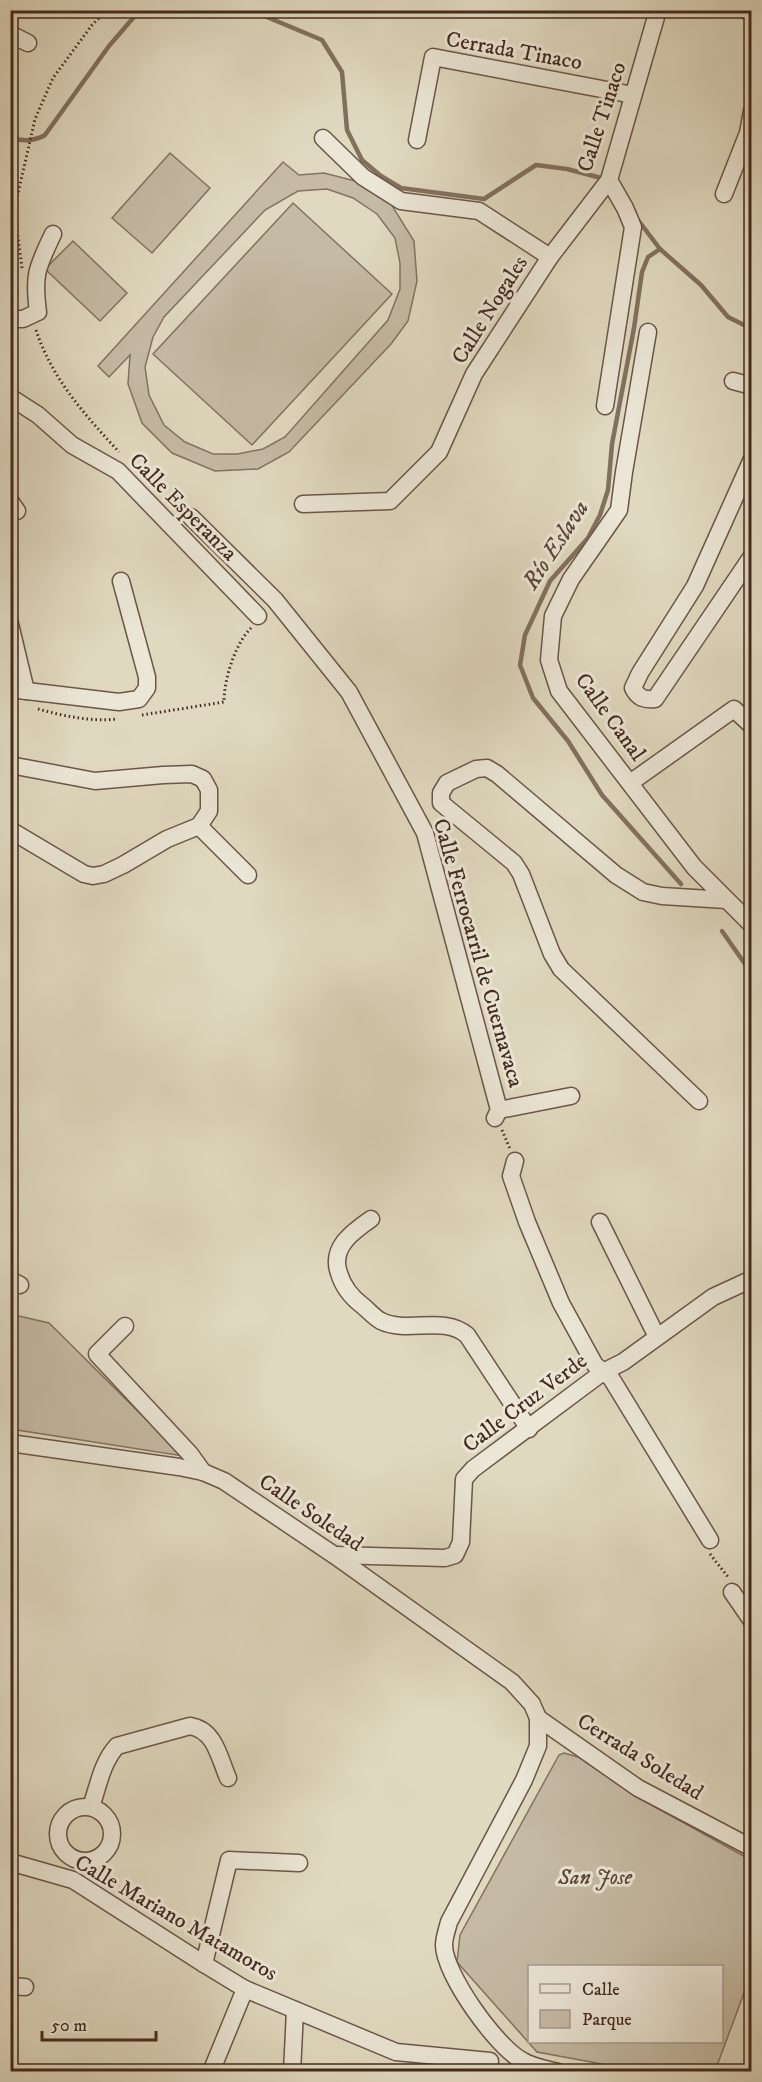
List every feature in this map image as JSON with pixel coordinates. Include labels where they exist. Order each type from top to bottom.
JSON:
[{"type":"street","name":"Calle Tinaco","points":[[550,257],[609,180],[658,10]]},
{"type":"street","points":[[745,10],[752,13]]},
{"type":"street","points":[[10,34],[28,43]]},
{"type":"street","name":"Cerrada Tinaco","points":[[417,140],[433,57],[633,95]]},
{"type":"street","points":[[724,194],[748,133],[752,111]]},
{"type":"street","name":"Calle Nogales","points":[[303,504],[390,501],[438,452],[474,374],[550,257],[479,211],[402,201],[363,177],[322,138]]},
{"type":"street","points":[[605,406],[633,227],[609,180]]},
{"type":"street","points":[[10,319],[33,321],[38,312],[35,290],[37,268],[53,234]]},
{"type":"street","name":"Calle Canal","points":[[648,332],[619,510],[571,579],[553,616],[549,660],[559,691],[694,867],[752,926]]},
{"type":"street","points":[[733,381],[752,386]]},
{"type":"street","name":"Calle Esperanza","points":[[10,397],[38,415],[72,445],[118,471],[258,616]]},
{"type":"street","points":[[752,459],[745,490],[695,586],[640,673],[633,688],[636,695],[646,700],[655,699],[752,556]]},
{"type":"street","name":"Calle Ferrocarril de Cuernavaca","points":[[190,517],[275,600],[349,692],[425,833],[497,1114]]},
{"type":"street","points":[[10,624],[18,690],[119,702],[139,699],[147,688],[147,677],[121,580]]},
{"type":"street","points":[[630,783],[734,710],[752,726]]},
{"type":"street","points":[[10,765],[95,781],[192,774],[203,779],[209,790],[209,811],[200,826],[167,839],[123,866],[104,874],[93,876],[84,874],[10,830]]},
{"type":"street","points":[[699,1101],[561,969],[552,954],[521,874],[514,863],[441,803],[441,793],[447,783],[477,769],[487,768],[616,875],[644,892],[662,896],[726,900]]},
{"type":"street","points":[[200,826],[248,875]]},
{"type":"street","points":[[497,1114],[571,1096]]},
{"type":"street","points":[[515,1161],[511,1176],[527,1222],[561,1304],[595,1365],[610,1378],[710,1540]]},
{"type":"street","points":[[371,1219],[355,1230],[339,1247],[335,1262],[343,1286],[381,1321],[402,1326],[452,1326],[460,1329],[467,1335],[529,1429]]},
{"type":"street","points":[[600,1222],[657,1337]]},
{"type":"street","name":"Calle Cruz Verde","points":[[334,1555],[445,1558],[455,1555],[461,1542],[464,1479],[473,1469],[603,1372],[623,1362],[713,1297],[752,1279]]},
{"type":"street","points":[[125,1326],[97,1354],[190,1454],[203,1472]]},
{"type":"street","name":"Calle Soledad","points":[[10,1443],[203,1472],[224,1481],[334,1555],[512,1682],[532,1704],[538,1718]]},
{"type":"street","points":[[732,1592],[752,1621]]},
{"type":"street","points":[[538,1718],[538,1746],[524,1780],[448,1922],[444,1946],[449,1970],[504,2048],[522,2061],[542,2069],[558,2072]]},
{"type":"street","name":"Cerrada Soledad","points":[[538,1718],[638,1788],[752,1848]]},
{"type":"street","points":[[91,1807],[105,1767],[117,1746],[190,1726],[202,1728],[210,1735],[228,1778]]},
{"type":"street","points":[[91,1807],[107,1817],[113,1835],[106,1852],[90,1861],[80,1861],[71,1858],[59,1843],[60,1824],[64,1816],[72,1810],[91,1807]]},
{"type":"street","points":[[204,1964],[229,1860],[299,1863]]},
{"type":"street","points":[[73,1880],[80,1861]]},
{"type":"street","name":"Calle Mariano Matamoros","points":[[10,1862],[73,1880],[245,1989],[396,2052],[490,2066]]},
{"type":"street","points":[[212,2072],[245,1989]]},
{"type":"street","points":[[292,2072],[295,2010]]},
{"type":"street","points":[[487,2027],[490,2066]]},
{"type":"path","points":[[22,274],[16,222],[16,198],[35,119],[52,78],[106,10]]},
{"type":"path","points":[[33,321],[49,362],[66,390],[84,415],[124,457]]},
{"type":"path","points":[[497,1114],[515,1161]]},
{"type":"green space","points":[[170,153],[210,188],[152,253],[112,218]]},
{"type":"green space","points":[[283,162],[299,175],[324,173],[359,182],[391,204],[414,241],[417,281],[408,321],[391,344],[289,452],[258,469],[215,471],[172,453],[142,423],[128,384],[130,355],[109,377],[98,366]],"holes":[[[327,189],[353,198],[377,214],[395,238],[400,263],[400,289],[388,320],[285,437],[263,449],[237,454],[213,454],[185,442],[164,425],[149,395],[145,367],[153,337],[164,317],[265,210],[298,191]]]},
{"type":"green space","points":[[293,203],[392,294],[252,445],[153,354]]},
{"type":"green space","points":[[73,241],[127,293],[100,321],[45,269]]},
{"type":"green space","points":[[10,1314],[49,1323],[183,1456],[11,1429]]},
{"type":"green space","name":"San Jose","points":[[564,1753],[578,1757],[639,1798],[751,1860],[751,1974],[715,2071],[640,2071],[537,2052],[529,2043],[723,2043],[723,1965],[528,1965],[528,2042],[457,1962],[460,1935],[559,1755]]},
{"type":"waterway","points":[[10,138],[28,140],[45,135],[109,46],[140,10]]},
{"type":"waterway","points":[[250,10],[322,40],[342,72],[347,130],[362,160],[381,176],[401,188],[484,199],[536,165],[567,169],[605,179]]},
{"type":"waterway","points":[[638,220],[660,249],[701,285],[728,317],[752,329]]},
{"type":"waterway","name":"Río Eslava","points":[[660,249],[648,257],[642,272],[612,444],[608,490],[600,515],[588,538],[550,581],[525,635],[520,665],[533,698],[568,741],[602,795],[681,884]]},
{"type":"waterway","name":"Río Eslava","points":[[722,931],[752,974]]}]
